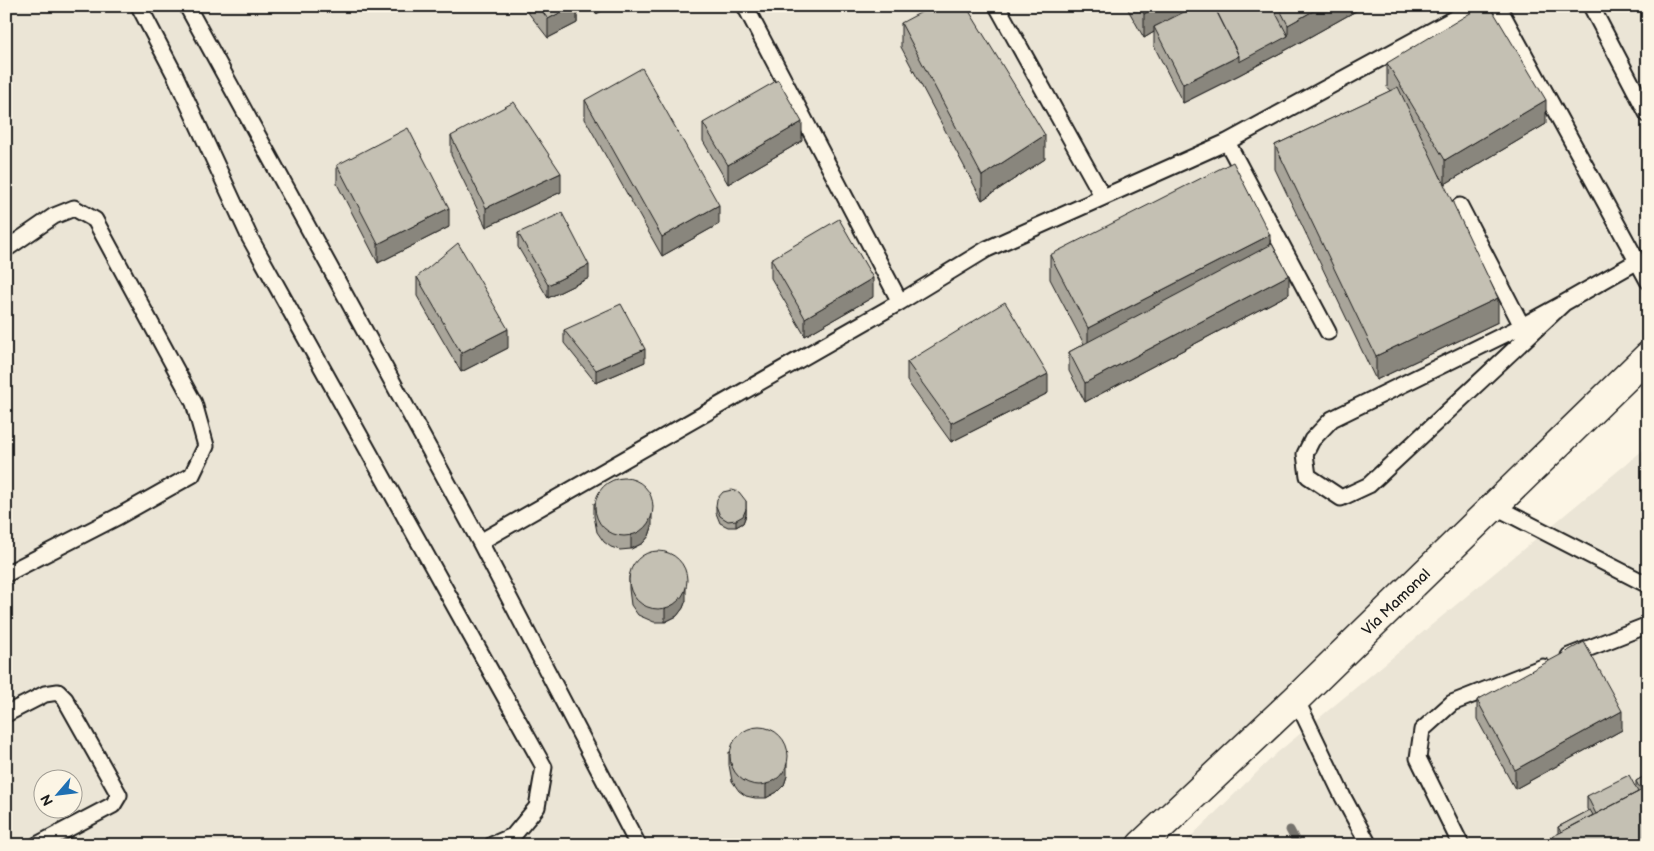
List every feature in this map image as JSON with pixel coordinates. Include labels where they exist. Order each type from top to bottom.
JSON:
[{"type":"street","name":"Vía Mamonal","points":[[1141,845],[1296,699],[1648,356]]},
{"type":"lane","points":[[139,6],[175,75],[250,238],[544,767],[537,807],[513,836],[492,845]]},
{"type":"lane","points":[[188,6],[480,542],[638,845]]},
{"type":"lane","points":[[745,6],[900,302]]},
{"type":"lane","points":[[996,6],[1103,197]]},
{"type":"lane","points":[[480,542],[900,302],[987,249],[1227,142],[1477,6]]},
{"type":"lane","points":[[1498,6],[1648,281]]},
{"type":"lane","points":[[1591,6],[1648,115]]},
{"type":"lane","points":[[1227,142],[1328,332]]},
{"type":"lane","points":[[1460,206],[1522,326]]},
{"type":"lane","points":[[6,574],[119,516],[192,475],[206,446],[194,403],[95,220],[74,208],[54,216],[9,247]]},
{"type":"lane","points":[[1564,303],[1369,484],[1341,498],[1308,476],[1305,454],[1312,440],[1332,419],[1522,326],[1636,262]]},
{"type":"lane","points":[[1494,506],[1648,585]]},
{"type":"lane","points":[[1461,845],[1418,758],[1422,730],[1452,703],[1648,625]]},
{"type":"lane","points":[[6,714],[45,694],[58,692],[65,699],[118,795],[113,805],[37,845]]},
{"type":"lane","points":[[1296,699],[1369,845]]},
{"type":"shaded area","points":[[6,6],[1648,6],[1648,356],[1296,699],[1127,845],[6,845]]},
{"type":"shaded area","points":[[1648,446],[1648,845],[1182,845],[1278,752]]},
{"type":"building","points":[[538,6],[573,6],[548,19]]},
{"type":"building","points":[[933,6],[966,6],[1045,135],[982,176],[901,23]]},
{"type":"building","points":[[1140,6],[1158,6],[1144,14]]},
{"type":"building","points":[[1196,6],[1214,6],[1239,56],[1183,84],[1154,27]]},
{"type":"building","points":[[1218,6],[1272,6],[1288,36],[1239,62],[1239,56],[1215,8]]},
{"type":"building","points":[[1278,6],[1322,6],[1288,25]]},
{"type":"building","points":[[1482,6],[1490,6],[1546,100],[1445,160],[1387,63]]},
{"type":"building","points":[[642,68],[719,205],[662,237],[585,100]]},
{"type":"building","points":[[778,80],[802,122],[728,165],[703,123]]},
{"type":"building","points":[[1398,87],[1498,298],[1376,356],[1275,145]]},
{"type":"building","points":[[514,102],[561,173],[486,208],[451,136]]},
{"type":"building","points":[[408,128],[449,208],[378,244],[337,165]]},
{"type":"building","points":[[1233,162],[1270,235],[1088,328],[1050,255]]},
{"type":"building","points":[[562,213],[589,265],[548,285],[518,233]]},
{"type":"building","points":[[839,219],[873,278],[805,318],[771,259]]},
{"type":"building","points":[[458,243],[508,329],[461,353],[417,277]]},
{"type":"building","points":[[1272,244],[1289,275],[1085,383],[1069,352]]},
{"type":"building","points":[[1005,302],[1048,374],[951,423],[907,362]]},
{"type":"building","points":[[621,304],[645,349],[596,370],[564,330]]},
{"type":"building","points":[[618,478],[630,478],[645,486],[653,501],[653,513],[645,528],[630,536],[618,536],[603,528],[595,513],[595,501],[603,486]]},
{"type":"building","points":[[732,490],[739,492],[746,501],[746,509],[743,516],[736,520],[728,521],[720,516],[716,506],[717,499],[723,492]]},
{"type":"building","points":[[658,551],[669,553],[679,559],[685,569],[687,580],[685,591],[679,601],[669,607],[658,609],[647,607],[637,601],[631,591],[629,580],[631,569],[637,559],[647,553]]},
{"type":"building","points":[[1584,642],[1622,711],[1515,770],[1477,700]]},
{"type":"building","points":[[753,727],[765,727],[780,735],[788,750],[788,762],[780,777],[765,785],[753,785],[738,777],[730,762],[730,750],[738,735]]},
{"type":"building","points":[[1648,774],[1648,787],[1641,791],[1636,781]]},
{"type":"building","points":[[1629,775],[1638,792],[1596,814],[1587,796]]},
{"type":"building","points":[[1648,787],[1648,845],[1538,845],[1538,844]]},
{"type":"building","points":[[1590,810],[1593,815],[1561,832],[1558,827]]},
{"type":"waterway","points":[[1290,830],[1298,845]]}]
